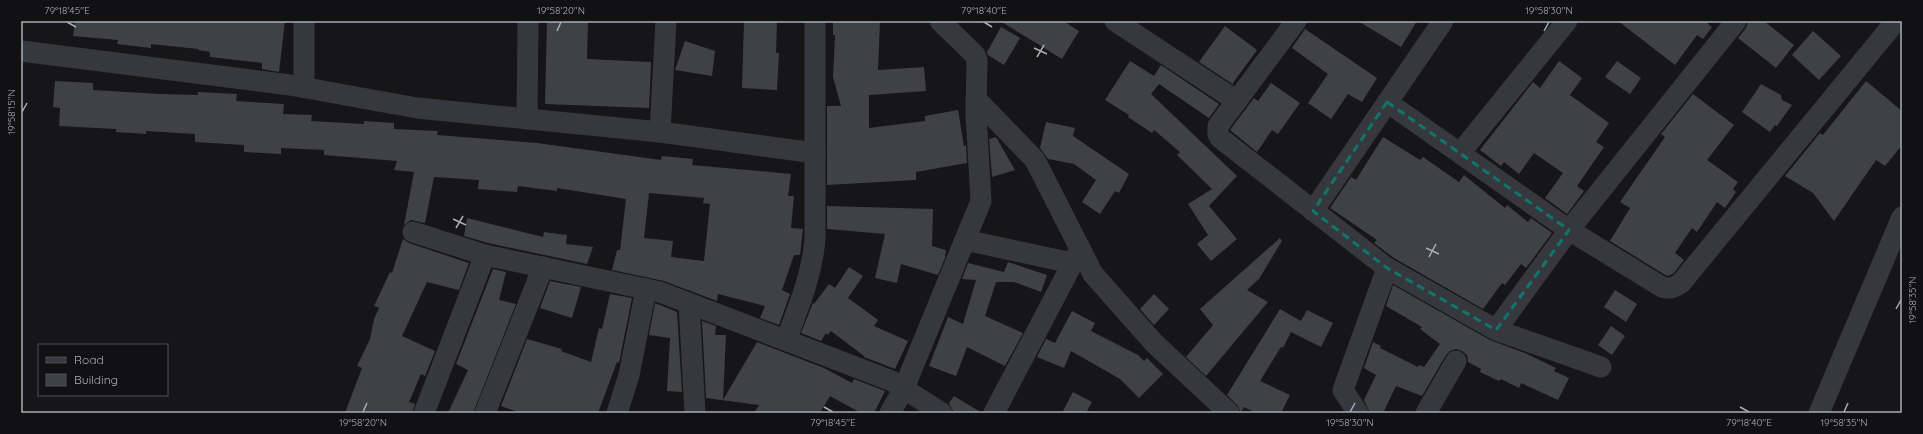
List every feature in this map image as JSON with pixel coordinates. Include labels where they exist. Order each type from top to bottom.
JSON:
[{"type":"street","points":[[304,21],[304,87]]},
{"type":"street","points":[[527,119],[528,21]]},
{"type":"street","points":[[660,132],[666,21]]},
{"type":"street","points":[[786,340],[809,278],[813,261],[815,21]]},
{"type":"street","points":[[890,413],[904,388],[979,206],[981,194],[976,85],[977,60],[974,55],[940,21]]},
{"type":"street","points":[[1115,21],[1237,101]]},
{"type":"street","points":[[1296,21],[1218,126],[1218,134],[1313,211],[1387,268],[1496,330],[1601,367]]},
{"type":"street","points":[[1313,211],[1443,21]]},
{"type":"street","points":[[1460,153],[1567,21]]},
{"type":"street","points":[[1496,330],[1569,230],[1736,21]]},
{"type":"street","points":[[1387,102],[1569,230],[1662,287],[1669,289],[1675,287],[1896,21]]},
{"type":"street","points":[[21,51],[304,87],[406,106],[660,132],[815,153]]},
{"type":"street","points":[[976,85],[1035,160],[1076,256],[1148,337],[1229,413]]},
{"type":"street","points":[[1818,413],[1902,217]]},
{"type":"street","points":[[413,232],[485,254],[660,292],[892,381],[942,413]]},
{"type":"street","points":[[965,240],[1076,256]]},
{"type":"street","points":[[424,413],[485,254]]},
{"type":"street","points":[[994,413],[1076,256]]},
{"type":"street","points":[[484,413],[543,267]]},
{"type":"street","points":[[1358,413],[1343,390],[1387,268]]},
{"type":"street","points":[[617,413],[629,376],[646,289]]},
{"type":"street","points":[[689,303],[695,413]]},
{"type":"street","points":[[1426,413],[1456,361]]},
{"type":"highlighted area","points":[[1387,102],[1569,230],[1496,330],[1387,268],[1313,211]]},
{"type":"building","points":[[75,21],[285,21],[279,72],[262,69],[262,63],[210,57],[210,52],[198,49],[151,44],[151,48],[117,44],[118,40],[73,36]]},
{"type":"building","points":[[547,21],[588,21],[587,59],[651,62],[649,108],[545,104]]},
{"type":"building","points":[[744,21],[777,21],[776,53],[779,53],[777,90],[742,88]]},
{"type":"building","points":[[833,21],[880,21],[878,70],[924,67],[926,91],[869,95],[869,128],[925,121],[925,116],[958,110],[964,146],[966,145],[967,163],[916,172],[916,180],[827,185],[827,106],[841,106],[833,77],[835,35],[833,35]]},
{"type":"building","points":[[1000,21],[1063,21],[1079,31],[1062,59]]},
{"type":"building","points":[[1358,21],[1417,21],[1401,47]]},
{"type":"building","points":[[1618,21],[1708,21],[1707,23],[1712,27],[1703,39],[1697,35],[1675,65]]},
{"type":"building","points":[[1748,21],[1764,21],[1794,45],[1776,68],[1738,38],[1746,28]]},
{"type":"building","points":[[1225,26],[1257,50],[1233,83],[1234,85],[1199,62]]},
{"type":"building","points":[[1001,27],[1020,38],[1004,65],[988,55],[987,52]]},
{"type":"building","points":[[1305,29],[1377,78],[1362,102],[1348,94],[1331,119],[1308,103],[1328,74],[1292,48]]},
{"type":"building","points":[[1813,31],[1841,56],[1819,80],[1792,55]]},
{"type":"building","points":[[685,41],[715,51],[712,76],[675,70]]},
{"type":"building","points":[[1130,61],[1154,76],[1161,65],[1219,104],[1209,118],[1159,84],[1151,94],[1237,176],[1209,206],[1237,239],[1211,261],[1197,244],[1208,235],[1188,204],[1212,189],[1177,155],[1180,152],[1154,130],[1152,133],[1128,117],[1129,115],[1105,100]]},
{"type":"building","points":[[1559,61],[1582,78],[1570,95],[1609,123],[1596,142],[1604,147],[1577,186],[1584,191],[1567,214],[1545,198],[1563,173],[1534,153],[1519,174],[1504,162],[1501,166],[1480,150],[1533,82],[1540,88]]},
{"type":"building","points":[[1617,61],[1641,78],[1630,94],[1605,77]]},
{"type":"building","points":[[55,81],[93,83],[93,90],[160,94],[198,95],[198,92],[237,94],[236,101],[284,104],[283,114],[312,115],[311,121],[364,124],[364,121],[394,123],[394,129],[438,131],[437,135],[537,143],[661,160],[662,156],[693,159],[692,165],[791,174],[788,196],[794,196],[791,228],[803,229],[800,255],[794,255],[782,290],[790,294],[779,325],[760,318],[765,306],[718,294],[717,301],[664,281],[612,270],[617,250],[620,250],[626,199],[557,188],[557,191],[518,186],[517,192],[478,189],[479,180],[434,177],[425,223],[411,220],[404,225],[414,172],[394,170],[397,161],[324,155],[324,150],[281,148],[281,154],[244,152],[244,145],[195,142],[195,134],[146,131],[146,134],[116,132],[116,129],[59,126],[60,108],[53,107]],"holes":[[[649,193],[704,198],[703,203],[710,204],[704,261],[671,257],[673,241],[644,238]]]},
{"type":"building","points":[[1866,81],[1902,111],[1902,145],[1885,166],[1876,160],[1834,221],[1813,193],[1785,176],[1820,133],[1823,135]]},
{"type":"building","points":[[1271,83],[1300,103],[1278,134],[1272,130],[1257,152],[1230,130],[1254,98],[1258,101]]},
{"type":"building","points":[[1761,84],[1781,95],[1782,100],[1792,105],[1777,126],[1775,125],[1770,132],[1742,112]]},
{"type":"building","points":[[1693,94],[1734,125],[1707,160],[1738,182],[1733,189],[1736,192],[1725,208],[1717,202],[1697,232],[1692,228],[1675,253],[1684,260],[1673,274],[1667,276],[1610,241],[1630,208],[1620,202],[1665,137],[1661,134]]},
{"type":"building","points":[[1046,122],[1075,128],[1073,136],[1129,174],[1119,193],[1115,191],[1100,214],[1082,202],[1096,180],[1074,164],[1048,159],[1040,148]]},
{"type":"building","points":[[996,137],[1015,170],[992,177],[989,139]]},
{"type":"building","points":[[1383,137],[1420,160],[1423,157],[1459,182],[1464,175],[1505,208],[1507,205],[1528,222],[1531,218],[1552,233],[1526,268],[1521,264],[1505,285],[1502,283],[1483,309],[1394,258],[1374,243],[1377,240],[1330,208],[1351,177],[1356,180]]},
{"type":"building","points":[[827,206],[933,209],[932,246],[946,250],[945,258],[938,275],[901,264],[897,283],[875,278],[885,234],[827,229]]},
{"type":"building","points":[[467,218],[543,237],[544,232],[567,235],[566,244],[593,247],[587,264],[488,243],[464,236]]},
{"type":"building","points":[[1280,238],[1282,241],[1259,279],[1247,290],[1268,302],[1206,376],[1186,357],[1213,325],[1200,309]]},
{"type":"building","points":[[403,239],[409,243],[469,263],[459,290],[427,282],[402,336],[435,351],[425,376],[421,374],[409,402],[415,404],[412,413],[345,413],[362,368],[357,366],[370,339],[374,319],[379,308],[374,306],[390,272],[392,273]]},
{"type":"building","points":[[1008,262],[1047,275],[1041,292],[1014,282],[996,282],[985,316],[1023,333],[1005,366],[967,347],[956,376],[929,366],[948,317],[963,324],[976,280],[962,279],[968,263],[1004,272]]},
{"type":"building","points":[[849,267],[863,276],[848,298],[878,320],[874,326],[908,341],[895,369],[864,357],[831,331],[828,335],[826,333],[821,341],[801,333],[813,303],[814,304],[829,284],[835,288]]},
{"type":"building","points":[[493,269],[506,272],[499,300],[516,304],[473,413],[448,413],[468,370],[456,364]]},
{"type":"building","points":[[550,281],[581,287],[572,318],[540,308]]},
{"type":"building","points":[[1393,285],[1490,340],[1527,354],[1556,368],[1554,371],[1569,378],[1558,400],[1521,383],[1519,388],[1501,379],[1499,381],[1480,372],[1481,369],[1468,362],[1467,355],[1456,349],[1450,351],[1446,355],[1422,396],[1396,386],[1383,413],[1370,413],[1364,400],[1376,375],[1364,368],[1373,342],[1381,346],[1380,348],[1418,367],[1419,365],[1424,367],[1440,344],[1420,329],[1422,327],[1386,306]]},
{"type":"building","points":[[1615,290],[1637,304],[1626,322],[1604,307]]},
{"type":"building","points":[[610,294],[632,298],[619,363],[617,362],[598,413],[521,413],[501,406],[527,339],[562,349],[561,351],[591,362],[599,328],[602,329]]},
{"type":"building","points":[[1154,294],[1169,309],[1154,325],[1140,309]]},
{"type":"building","points":[[655,303],[677,312],[682,392],[667,391],[670,338],[649,335]]},
{"type":"building","points":[[1280,309],[1301,321],[1307,310],[1333,323],[1321,347],[1291,332],[1283,348],[1281,347],[1260,381],[1290,395],[1281,413],[1256,413],[1244,407],[1241,412],[1237,405],[1227,395]]},
{"type":"building","points":[[1072,311],[1095,323],[1091,331],[1138,355],[1144,361],[1147,358],[1163,374],[1139,398],[1120,379],[1071,351],[1064,368],[1037,357],[1046,339],[1055,343]]},
{"type":"building","points":[[702,321],[716,326],[715,335],[726,335],[723,400],[757,342],[824,368],[852,383],[854,379],[885,391],[874,413],[861,413],[830,396],[820,413],[754,413],[759,405],[706,398]]},
{"type":"building","points":[[1611,326],[1625,336],[1612,355],[1598,345]]},
{"type":"building","points":[[1073,392],[1092,402],[1086,413],[1062,413]]},
{"type":"building","points":[[954,396],[982,413],[954,413],[949,403]]}]
